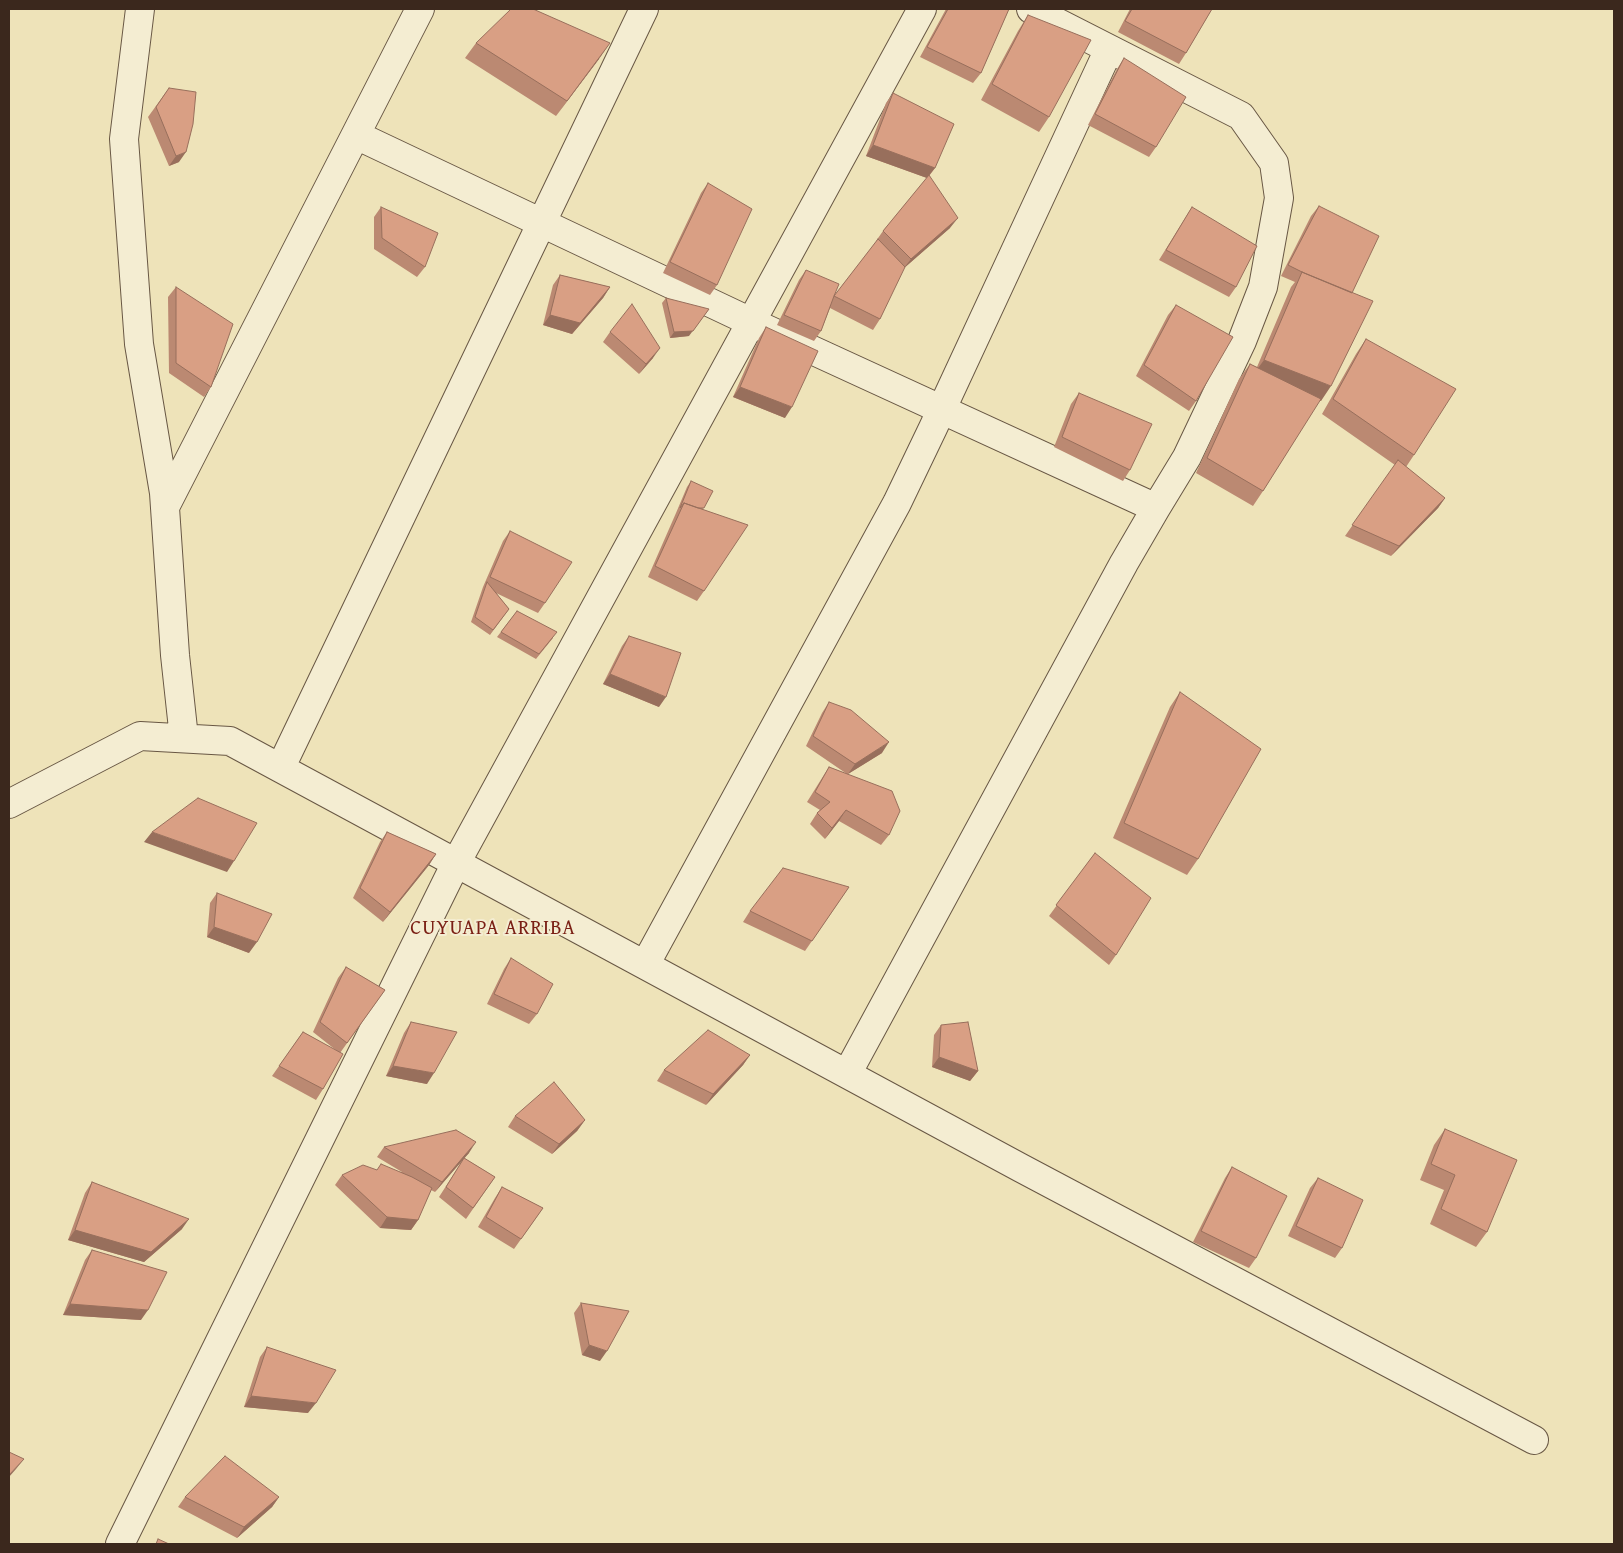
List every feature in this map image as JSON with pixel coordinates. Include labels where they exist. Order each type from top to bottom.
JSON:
[{"type":"street","points":[[140,9],[124,139],[140,344],[165,507],[175,655],[184,738]]},
{"type":"street","points":[[165,507],[420,9]]},
{"type":"street","points":[[280,767],[644,9]]},
{"type":"street","points":[[120,1544],[456,862],[922,9]]},
{"type":"street","points":[[847,1074],[1119,571],[1187,457],[1242,341],[1263,287],[1279,198],[1274,163],[1241,116],[1031,9]]},
{"type":"street","points":[[645,965],[897,503],[1109,49]]},
{"type":"street","points":[[356,136],[751,322],[1156,508]]},
{"type":"street","points":[[9,804],[140,736],[230,740],[847,1074],[1534,1440]]},
{"type":"building","points":[[511,9],[533,9],[610,43],[567,101],[476,43]]},
{"type":"building","points":[[948,9],[1009,9],[981,73],[927,47]]},
{"type":"building","points":[[1132,9],[1212,9],[1186,53],[1125,21]]},
{"type":"building","points":[[1028,15],[1091,40],[1049,117],[992,84]]},
{"type":"building","points":[[1124,58],[1186,97],[1156,147],[1095,114]]},
{"type":"building","points":[[169,88],[196,92],[193,124],[186,152],[176,156],[156,107]]},
{"type":"building","points":[[893,93],[954,124],[935,168],[873,145]]},
{"type":"building","points":[[929,175],[958,218],[911,259],[883,231]]},
{"type":"building","points":[[708,183],[752,209],[717,285],[670,262]]},
{"type":"building","points":[[1319,206],[1379,236],[1352,293],[1288,265]]},
{"type":"building","points":[[381,207],[438,233],[425,267],[382,238]]},
{"type":"building","points":[[1192,207],[1257,246],[1236,287],[1166,250]]},
{"type":"building","points":[[878,239],[905,267],[880,319],[834,296]]},
{"type":"building","points":[[806,270],[839,284],[821,331],[784,315]]},
{"type":"building","points":[[1302,272],[1373,301],[1331,386],[1264,360]]},
{"type":"building","points":[[560,275],[610,287],[580,323],[550,315]]},
{"type":"building","points":[[176,287],[233,324],[211,387],[176,363]]},
{"type":"building","points":[[666,298],[709,309],[693,331],[674,332]]},
{"type":"building","points":[[632,304],[660,348],[646,364],[610,332]]},
{"type":"building","points":[[1176,305],[1233,337],[1196,401],[1144,365]]},
{"type":"building","points":[[766,327],[818,351],[792,407],[740,387]]},
{"type":"building","points":[[1366,339],[1456,389],[1414,455],[1333,399]]},
{"type":"building","points":[[1250,364],[1321,399],[1263,491],[1207,458]]},
{"type":"building","points":[[1079,393],[1152,424],[1130,470],[1062,437]]},
{"type":"building","points":[[1398,460],[1445,498],[1399,546],[1352,525]]},
{"type":"building","points":[[691,481],[713,491],[704,508],[684,503],[680,508]]},
{"type":"building","points":[[684,503],[748,525],[704,591],[655,566]]},
{"type":"building","points":[[510,531],[572,562],[545,603],[490,577]]},
{"type":"building","points":[[487,582],[509,609],[493,630],[475,617]]},
{"type":"building","points":[[517,611],[557,632],[539,654],[501,632]]},
{"type":"building","points":[[629,636],[681,653],[666,697],[610,674]]},
{"type":"building","points":[[1180,692],[1261,749],[1198,859],[1124,823]]},
{"type":"building","points":[[829,702],[851,710],[889,742],[855,764],[813,736]]},
{"type":"building","points":[[829,767],[892,791],[900,811],[889,835],[846,810],[832,828],[817,813],[830,802],[815,792]]},
{"type":"building","points":[[198,798],[257,823],[234,861],[152,832]]},
{"type":"building","points":[[387,832],[436,854],[390,912],[360,888]]},
{"type":"building","points":[[1095,853],[1151,898],[1116,955],[1056,905]]},
{"type":"building","points":[[783,868],[849,887],[812,941],[750,911]]},
{"type":"building","points":[[217,893],[272,914],[257,942],[214,927]]},
{"type":"building","points":[[511,958],[553,984],[537,1014],[494,994]]},
{"type":"building","points":[[346,967],[385,990],[347,1043],[320,1022]]},
{"type":"building","points":[[411,1022],[457,1032],[434,1073],[393,1066]]},
{"type":"building","points":[[968,1022],[978,1071],[939,1057],[941,1025]]},
{"type":"building","points":[[708,1030],[750,1055],[713,1094],[664,1070]]},
{"type":"building","points":[[303,1032],[343,1054],[323,1089],[279,1066]]},
{"type":"building","points":[[554,1082],[585,1120],[559,1144],[515,1116]]},
{"type":"building","points":[[1445,1129],[1517,1160],[1487,1232],[1441,1209],[1455,1175],[1431,1164]]},
{"type":"building","points":[[456,1130],[476,1142],[442,1182],[384,1147]]},
{"type":"building","points":[[464,1158],[495,1177],[473,1208],[446,1187]]},
{"type":"building","points":[[381,1164],[432,1188],[418,1220],[387,1217],[342,1175],[363,1165],[377,1170]]},
{"type":"building","points":[[1232,1167],[1287,1196],[1256,1258],[1201,1231]]},
{"type":"building","points":[[1318,1178],[1363,1200],[1342,1248],[1296,1226]]},
{"type":"building","points":[[92,1182],[189,1219],[151,1252],[75,1230]]},
{"type":"building","points":[[502,1187],[543,1208],[521,1239],[486,1217]]},
{"type":"building","points":[[92,1250],[167,1272],[148,1310],[70,1304]]},
{"type":"building","points":[[581,1303],[629,1311],[607,1351],[589,1345]]},
{"type":"building","points":[[267,1347],[336,1370],[316,1403],[251,1396]]},
{"type":"building","points":[[9,1452],[24,1459],[9,1475]]},
{"type":"building","points":[[225,1456],[279,1497],[244,1527],[185,1497]]},
{"type":"building","points":[[158,1539],[169,1544],[156,1544]]},
{"type":"district","name":"CUYUAPA ARRIBA","points":[[493,929]]}]
